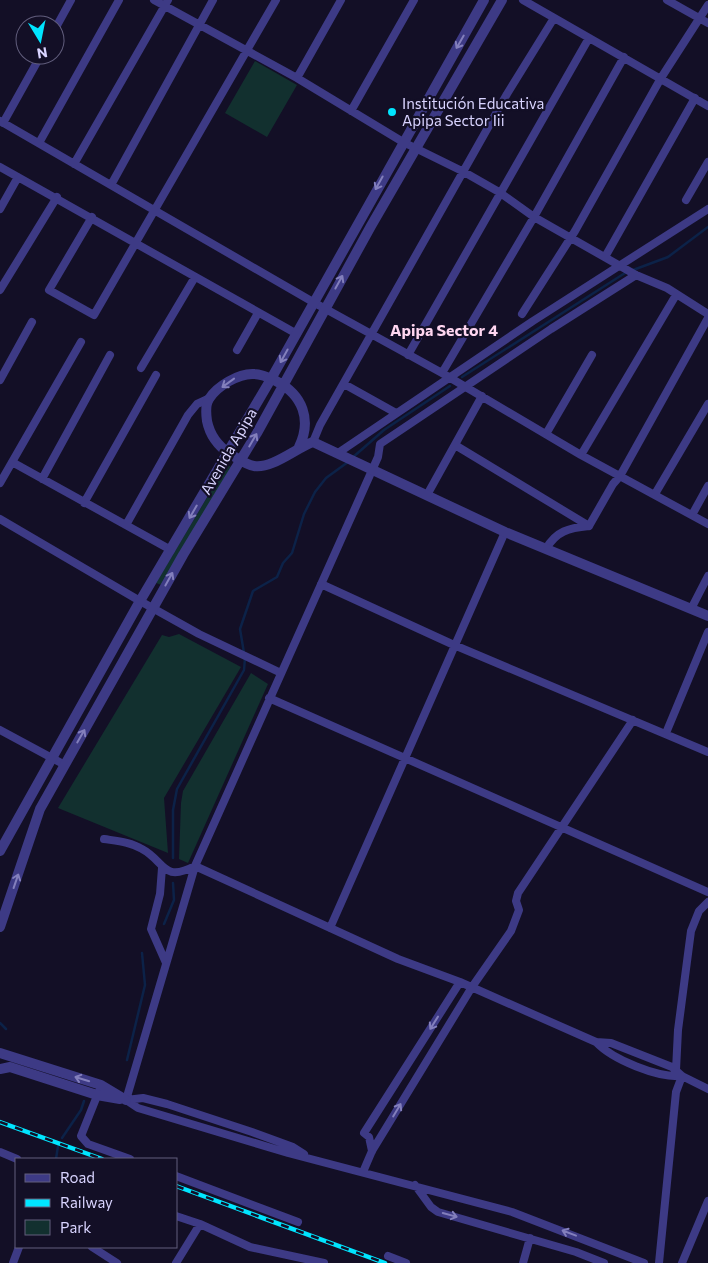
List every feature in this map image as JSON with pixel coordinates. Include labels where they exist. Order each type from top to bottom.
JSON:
[{"type":"street","points":[[63,15],[71,0]]},
{"type":"street","points":[[39,144],[120,0]]},
{"type":"street","points":[[154,0],[166,3],[297,78],[403,142],[464,172],[499,192],[534,218],[708,314]]},
{"type":"street","points":[[111,185],[213,0]]},
{"type":"street","points":[[92,217],[49,290],[94,315],[276,0]]},
{"type":"street","points":[[297,78],[341,0]]},
{"type":"street","points":[[351,111],[414,0]]},
{"type":"street","name":"Avenida Apipa","points":[[0,851],[140,601],[271,379],[484,0]]},
{"type":"street","name":"Avenida Apipa","points":[[0,927],[40,809],[153,608],[241,460],[325,308],[502,0]]},
{"type":"street","points":[[523,0],[708,106]]},
{"type":"street","points":[[667,0],[708,23]]},
{"type":"street","points":[[74,164],[166,3]]},
{"type":"street","points":[[522,314],[617,160],[661,78],[708,5]]},
{"type":"street","points":[[210,398],[206,414],[208,427],[215,441],[228,453],[254,466],[271,463],[299,447],[313,442],[507,94],[554,18]]},
{"type":"street","points":[[408,356],[499,192],[589,38]]},
{"type":"street","points":[[442,373],[534,218],[624,57]]},
{"type":"street","points":[[35,65],[2,122],[313,302],[482,396],[581,455],[708,524]]},
{"type":"street","points":[[605,257],[695,98]]},
{"type":"street","points":[[686,200],[708,162]]},
{"type":"street","points":[[0,167],[137,242],[296,334]]},
{"type":"street","points":[[0,209],[18,177]]},
{"type":"street","points":[[0,290],[57,198]]},
{"type":"street","points":[[338,453],[708,208]]},
{"type":"street","points":[[126,1100],[195,866],[378,457],[380,444],[636,275]]},
{"type":"street","points":[[141,368],[195,276]]},
{"type":"street","points":[[581,455],[676,295]]},
{"type":"street","points":[[237,350],[258,313]]},
{"type":"street","points":[[589,526],[612,484],[620,476],[708,318]]},
{"type":"street","points":[[0,380],[32,322]]},
{"type":"street","points":[[0,483],[81,342]]},
{"type":"street","points":[[42,479],[110,355]]},
{"type":"street","points":[[546,434],[592,355]]},
{"type":"street","points":[[126,525],[188,415],[197,404],[210,398],[235,378],[254,374],[271,379],[282,385],[300,401],[306,416],[306,426],[299,447]]},
{"type":"street","points":[[84,503],[156,375]]},
{"type":"street","points":[[344,384],[396,413]]},
{"type":"street","points":[[427,495],[482,396]]},
{"type":"street","points":[[655,494],[708,404]]},
{"type":"street","points":[[313,442],[546,550],[708,616]]},
{"type":"street","points":[[455,445],[589,526]]},
{"type":"street","points":[[12,462],[171,550]]},
{"type":"street","points":[[692,515],[708,486]]},
{"type":"street","points":[[0,519],[140,601],[281,673]]},
{"type":"street","points":[[546,550],[553,538],[568,528],[589,526]]},
{"type":"street","points":[[330,928],[454,645],[506,532]]},
{"type":"street","points":[[691,609],[708,576]]},
{"type":"street","points":[[321,584],[454,645],[708,752]]},
{"type":"street","points":[[666,733],[708,632]]},
{"type":"street","points":[[270,698],[405,759],[561,825],[708,892]]},
{"type":"street","points":[[362,1172],[372,1151],[472,987],[511,931],[519,910],[516,901],[518,893],[561,825],[602,769],[633,720]]},
{"type":"street","points":[[0,730],[64,765]]},
{"type":"street","points":[[104,839],[141,848],[162,868],[176,872],[195,866],[398,959],[472,987],[596,1042],[611,1043],[672,1067],[682,1076],[708,1089]]},
{"type":"street","points":[[162,868],[160,894],[151,928],[166,963]]},
{"type":"street","points":[[676,1070],[678,1030],[692,931],[699,911],[708,902]]},
{"type":"street","points":[[372,1151],[369,1137],[364,1134],[460,982]]},
{"type":"street","points":[[596,1042],[606,1052],[648,1070],[667,1077],[682,1076]]},
{"type":"street","points":[[0,1053],[101,1085],[138,1108],[288,1152],[414,1185],[542,1222],[644,1263]]},
{"type":"street","points":[[0,1069],[10,1067],[97,1096],[126,1100],[143,1098],[167,1104],[293,1147],[306,1156]]},
{"type":"street","points":[[658,1263],[676,1092],[682,1076]]},
{"type":"street","points":[[101,1085],[81,1136],[88,1144],[127,1158]]},
{"type":"street","points":[[0,1152],[15,1159]]},
{"type":"street","points":[[178,1177],[298,1222]]},
{"type":"street","points":[[414,1185],[431,1207],[438,1212],[530,1238],[604,1263]]},
{"type":"street","points":[[682,1263],[708,1202]]},
{"type":"street","points":[[178,1217],[200,1224],[250,1247],[324,1263]]},
{"type":"street","points":[[176,1263],[200,1224]]},
{"type":"street","points":[[523,1263],[530,1238]]},
{"type":"street","points":[[13,1263],[19,1248]]},
{"type":"street","points":[[94,1248],[118,1263]]},
{"type":"street","points":[[388,1256],[406,1263]]},
{"type":"green space","points":[[255,61],[297,85],[267,137],[225,113]]},
{"type":"green space","points":[[227,464],[231,467],[162,585],[156,583]]},
{"type":"green space","points":[[179,634],[241,667],[164,798],[168,853],[58,808],[162,635],[169,637]]},
{"type":"green space","points":[[251,673],[268,684],[188,863],[179,859],[183,791]]},
{"type":"waterway","points":[[462,377],[625,273],[668,257],[708,227]]},
{"type":"waterway","points":[[352,458],[384,430],[450,386]]},
{"type":"waterway","points":[[244,653],[240,629],[253,591],[277,577],[283,563],[292,553],[304,514],[315,492],[326,478],[348,462]]},
{"type":"waterway","points":[[173,858],[173,810],[177,789],[244,670],[245,658]]},
{"type":"waterway","points":[[164,924],[174,900],[173,883]]},
{"type":"waterway","points":[[127,1060],[145,985],[142,953]]},
{"type":"waterway","points":[[0,1023],[6,1029]]},
{"type":"waterway","points":[[62,1138],[81,1110],[84,1101]]},
{"type":"waterway","points":[[56,1158],[58,1146]]},
{"type":"railway","points":[[0,1122],[99,1158]]},
{"type":"railway","points":[[178,1187],[385,1263]]},
{"type":"place","name":"Institución Educativa Apipa Sector Iii","points":[[392,112]]},
{"type":"district","name":"Apipa Sector 4","points":[[444,329]]}]
